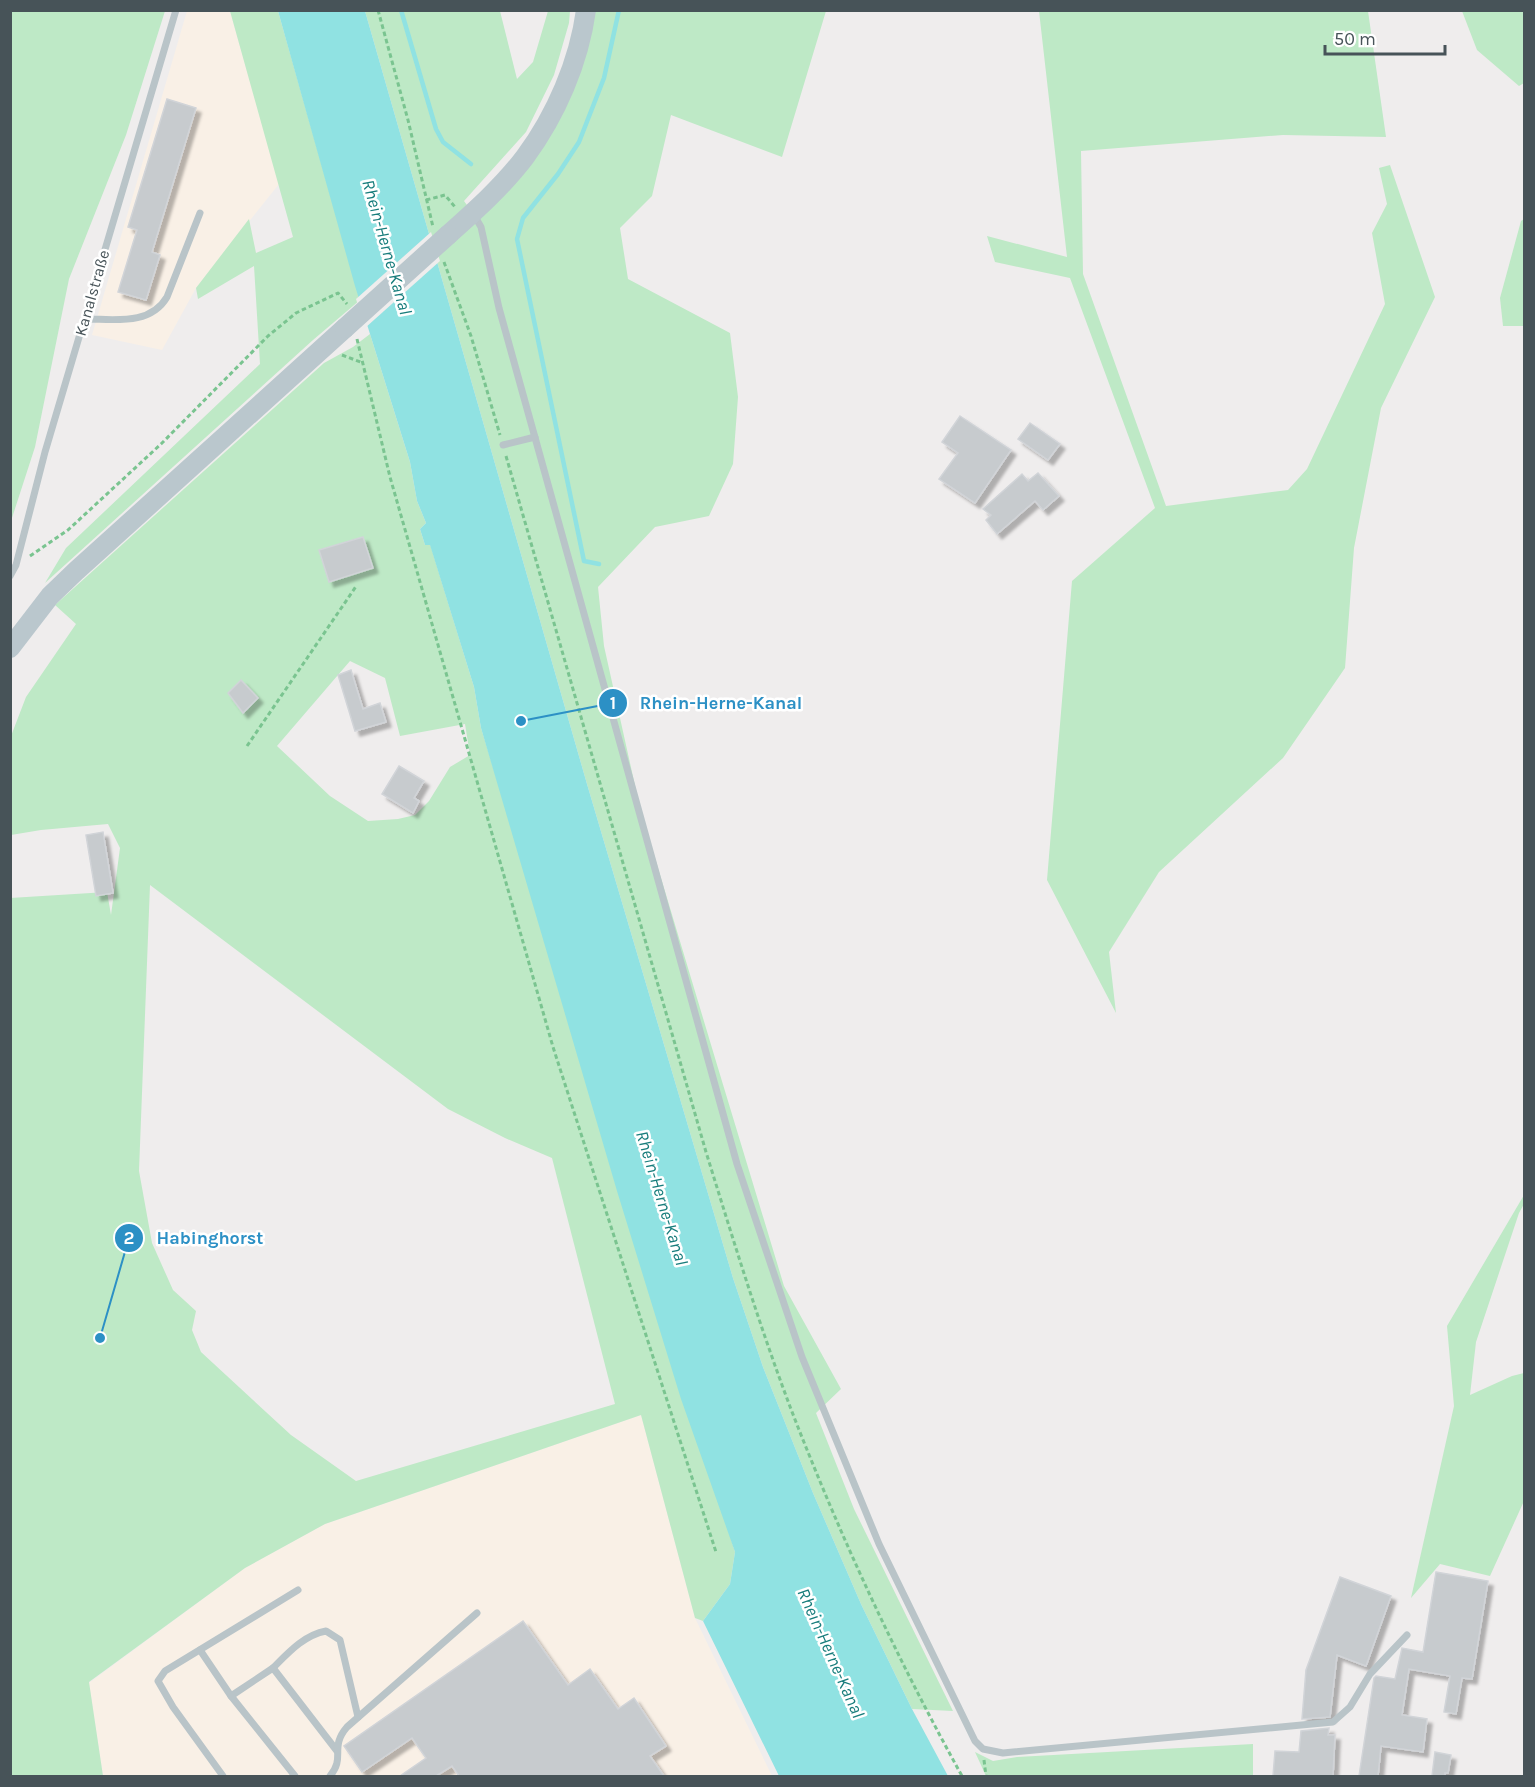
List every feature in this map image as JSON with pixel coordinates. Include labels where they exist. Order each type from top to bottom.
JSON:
[{"type":"main road","points":[[10,648],[51,596],[76,571],[323,348],[351,332],[441,241],[462,209],[506,178],[539,136],[556,105],[577,53],[586,10]]},
{"type":"lane","name":"Kanalstraße","points":[[10,576],[16,565],[45,452],[176,10]]},
{"type":"lane","points":[[462,209],[482,228],[499,308],[640,808],[737,1164],[801,1357],[879,1544],[975,1741],[983,1749],[1003,1753],[1333,1722],[1350,1707],[1370,1674],[1407,1635]]},
{"type":"lane","points":[[85,319],[135,318],[146,316],[158,308],[167,297],[200,213]]},
{"type":"lane","points":[[503,445],[535,437]]},
{"type":"lane","points":[[223,1776],[173,1707],[158,1681],[165,1671],[298,1590]]},
{"type":"lane","points":[[330,1776],[338,1765],[337,1743],[340,1735],[477,1613]]},
{"type":"lane","points":[[231,1695],[273,1668],[305,1639],[316,1632],[326,1631],[340,1640],[358,1717]]},
{"type":"lane","points":[[200,1650],[231,1695],[295,1776]]},
{"type":"lane","points":[[273,1668],[337,1751]]},
{"type":"path","points":[[378,10],[408,120],[426,200],[471,336],[706,1152],[740,1262],[809,1457],[882,1622],[962,1776]]},
{"type":"path","points":[[426,200],[445,195],[462,209]]},
{"type":"path","points":[[16,565],[68,531],[160,444],[268,336],[297,313],[338,292],[349,307]]},
{"type":"path","points":[[351,332],[390,477],[550,1036],[716,1552]]},
{"type":"path","points":[[247,746],[357,585]]},
{"type":"path","points":[[983,1749],[986,1776]]},
{"type":"shaded area","points":[[187,11],[230,11],[279,184],[196,288],[162,350],[92,335]]},
{"type":"shaded area","points":[[641,1415],[695,1618],[772,1776],[103,1776],[89,1683],[245,1568],[325,1524]]},
{"type":"green space","points":[[11,10],[165,11],[126,135],[69,279],[35,447],[11,521]]},
{"type":"green space","points":[[230,11],[278,11],[360,300],[45,583],[66,548],[260,364],[254,266],[198,299],[196,288],[249,219],[256,253],[293,237]]},
{"type":"green space","points":[[365,11],[500,11],[517,79],[533,62],[548,11],[570,11],[569,23],[554,75],[526,132],[464,201],[472,212],[524,158],[594,11],[826,11],[782,157],[671,115],[652,196],[620,228],[628,279],[730,333],[738,397],[733,464],[709,516],[655,527],[598,587],[604,646],[640,808],[784,1286],[841,1389],[816,1413],[854,1509],[953,1711],[912,1709],[861,1604],[813,1493],[763,1367],[733,1278],[587,784]]},
{"type":"green space","points":[[1039,11],[1368,11],[1386,137],[1283,135],[1081,151],[1083,274],[1166,506],[1288,490],[1307,469],[1385,304],[1372,233],[1387,204],[1379,168],[1390,165],[1435,297],[1381,408],[1354,548],[1345,668],[1283,758],[1159,872],[1109,952],[1116,1013],[1047,880],[1072,581],[1155,508],[1070,278],[995,262],[987,236],[1067,257]]},
{"type":"green space","points":[[1462,11],[1524,11],[1524,83],[1519,86],[1477,50]]},
{"type":"green space","points":[[1524,219],[1524,326],[1503,326],[1500,298],[1521,221]]},
{"type":"green space","points":[[370,334],[410,462],[417,501],[426,523],[420,529],[425,545],[430,544],[474,687],[481,728],[735,1552],[730,1584],[703,1621],[695,1618],[641,1415],[325,1524],[245,1568],[89,1682],[103,1776],[11,1776],[10,898],[107,892],[111,915],[120,848],[108,824],[11,835],[11,736],[26,697],[76,624],[55,605],[324,363],[353,347]],"holes":[[[350,661],[385,678],[400,736],[465,724],[470,755],[450,767],[429,801],[415,815],[398,819],[368,821],[330,796],[277,746]],[[150,885],[448,1109],[505,1138],[552,1158],[615,1404],[356,1481],[291,1435],[201,1352],[192,1330],[196,1311],[173,1290],[152,1243],[139,1171]]]},
{"type":"green space","points":[[1524,1195],[1524,1204],[1476,1342],[1470,1395],[1524,1373],[1524,1501],[1490,1576],[1440,1564],[1411,1598],[1454,1406],[1447,1326]]},
{"type":"green space","points":[[1253,1744],[1253,1776],[986,1776],[975,1752],[993,1761],[1017,1757]]},
{"type":"water","points":[[278,11],[365,11],[587,784],[733,1278],[763,1367],[813,1493],[861,1604],[912,1709],[948,1776],[779,1776],[703,1621],[730,1584],[735,1552],[681,1399],[617,1191],[481,728],[474,687],[430,545],[425,545],[420,529],[426,523],[417,501],[410,462],[355,286]]},
{"type":"pier","points":[[431,232],[440,261],[365,328],[356,299]]},
{"type":"building","points":[[167,99],[196,108],[152,252],[160,255],[146,300],[118,292],[137,230],[128,227]]},
{"type":"building","points":[[960,416],[1011,450],[975,503],[939,479],[958,453],[942,442]]},
{"type":"building","points":[[1030,423],[1060,444],[1048,460],[1018,439]]},
{"type":"building","points":[[1038,473],[1059,496],[1043,510],[1035,501],[997,534],[986,520],[991,515],[983,509],[1022,474],[1028,481]]},
{"type":"building","points":[[363,537],[373,568],[329,582],[319,550]]},
{"type":"building","points":[[351,670],[363,709],[380,703],[386,722],[355,731],[338,675]]},
{"type":"building","points":[[241,680],[258,698],[243,713],[228,693]]},
{"type":"building","points":[[399,766],[424,781],[414,798],[419,801],[413,813],[382,794]]},
{"type":"building","points":[[103,832],[113,893],[96,896],[86,835]]},
{"type":"building","points":[[1436,1572],[1488,1581],[1472,1679],[1462,1678],[1456,1714],[1444,1712],[1450,1676],[1409,1669],[1402,1715],[1427,1719],[1423,1752],[1381,1746],[1378,1776],[1359,1776],[1374,1678],[1376,1676],[1395,1679],[1402,1648],[1423,1652]]},
{"type":"building","points":[[1340,1577],[1391,1596],[1366,1666],[1337,1655],[1330,1717],[1302,1719],[1306,1670]]},
{"type":"building","points":[[523,1621],[568,1685],[590,1669],[618,1709],[634,1698],[666,1746],[650,1756],[664,1776],[459,1776],[452,1766],[436,1776],[400,1776],[426,1758],[412,1738],[362,1772],[344,1746]]},
{"type":"building","points":[[1329,1728],[1328,1735],[1335,1735],[1333,1776],[1273,1776],[1275,1751],[1299,1752],[1301,1731]]},
{"type":"building","points":[[1435,1752],[1451,1755],[1448,1773],[1445,1773],[1445,1776],[1432,1776]]},
{"type":"waterway","points":[[401,10],[436,129],[443,142],[471,164]]},
{"type":"waterway","points":[[599,564],[584,561],[517,239],[523,218],[558,174],[579,142],[604,78],[619,10]]},
{"type":"place","name":"Rhein-Herne-Kanal","points":[[521,721]]},
{"type":"place","name":"Habinghorst","points":[[100,1338]]}]
